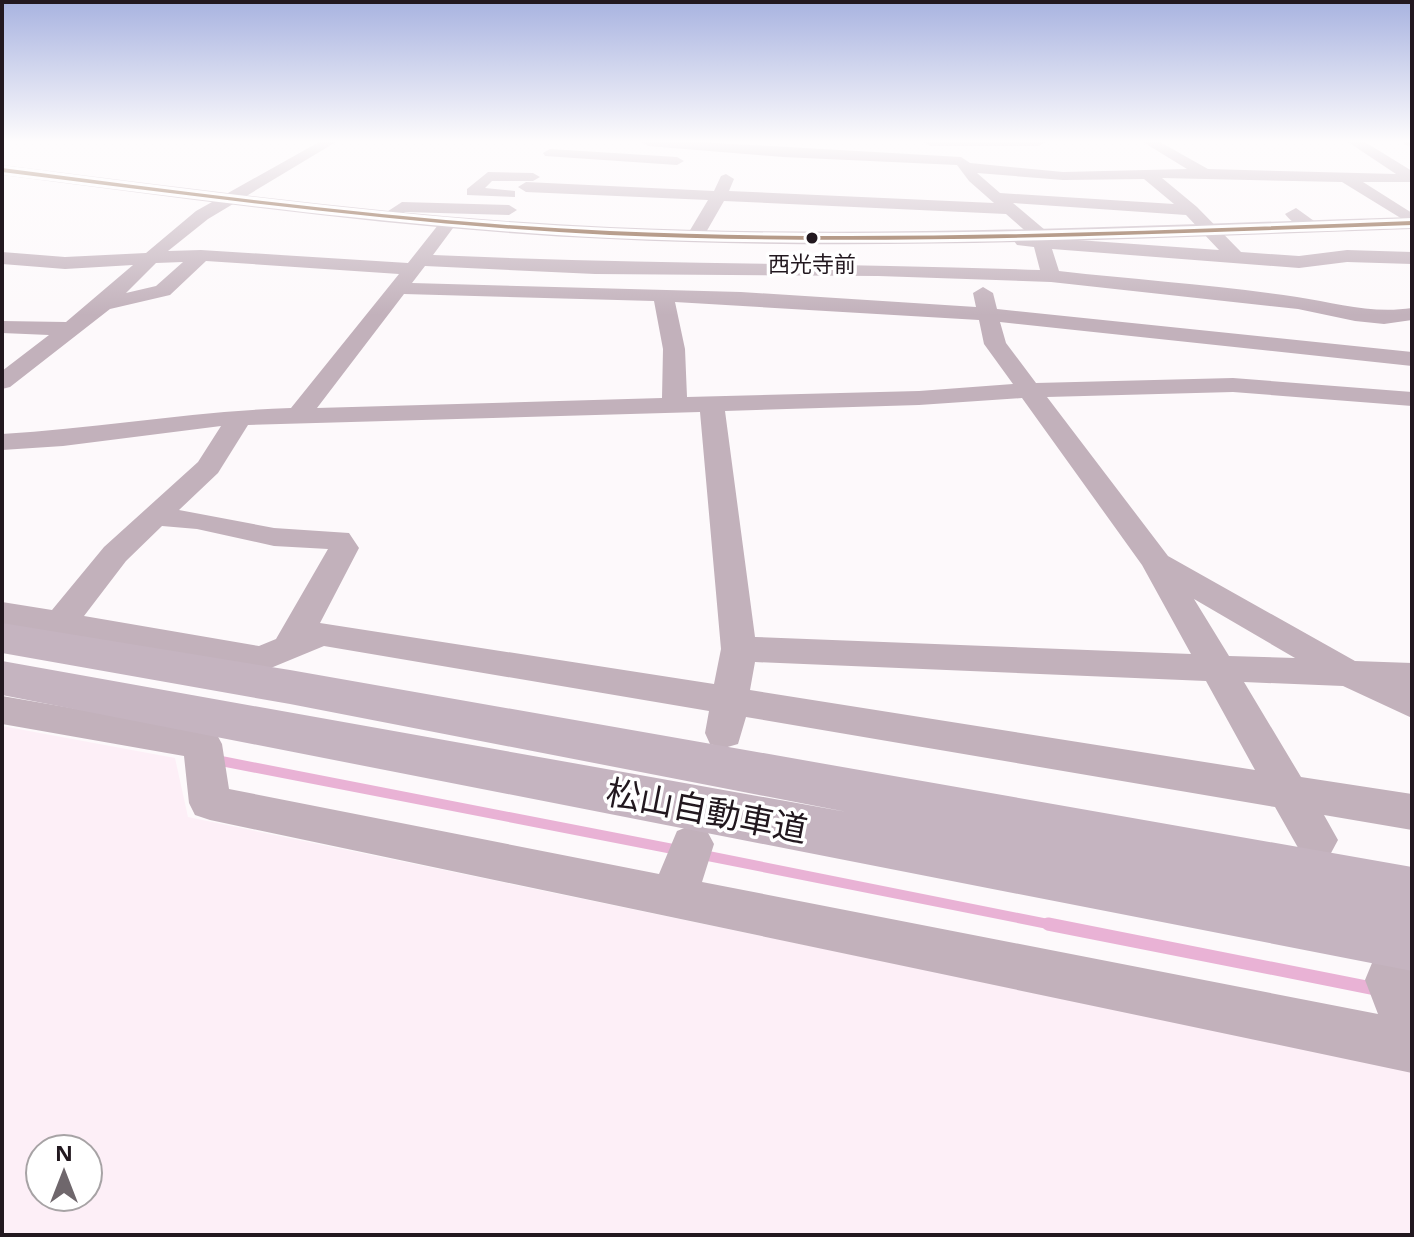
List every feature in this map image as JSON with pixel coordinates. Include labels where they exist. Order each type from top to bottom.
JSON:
[{"type":"highway","name":"松山自動車道","points":[[2,638],[1412,894]]},
{"type":"highway","name":"松山自動車道","points":[[2,678],[280,687],[1401,961]]},
{"type":"main road","points":[[242,200],[448,224],[517,200],[695,237],[1040,238],[1124,225],[1208,229],[1304,219],[1410,223]]},
{"type":"street","points":[[2,382],[103,304],[147,260],[193,221],[225,200]]},
{"type":"street","points":[[496,200],[517,200]]},
{"type":"street","points":[[387,217],[402,207],[520,200]]},
{"type":"street","points":[[695,237],[702,220],[718,200]]},
{"type":"street","points":[[869,200],[1124,225]]},
{"type":"street","points":[[890,200],[890,204]]},
{"type":"street","points":[[999,200],[1040,238],[1051,276]]},
{"type":"street","points":[[1047,200],[1191,210]]},
{"type":"street","points":[[1179,200],[1236,257],[1298,303]]},
{"type":"street","points":[[1376,200],[1410,223]]},
{"type":"street","points":[[930,206],[941,237]]},
{"type":"street","points":[[298,416],[448,224]]},
{"type":"street","points":[[1040,238],[1299,262],[1347,256],[1412,258]]},
{"type":"street","points":[[103,304],[163,291],[201,255]]},
{"type":"street","points":[[2,258],[65,263],[201,255],[414,265],[977,273],[1051,276],[1298,303],[1384,318],[1412,314]]},
{"type":"street","points":[[977,273],[990,314],[995,344],[1157,563],[1316,840]]},
{"type":"street","points":[[396,288],[663,296],[990,314],[1191,331],[1412,359]]},
{"type":"street","points":[[663,296],[676,349],[678,371],[674,403]]},
{"type":"street","points":[[1384,318],[1412,339]]},
{"type":"street","points":[[2,327],[71,329]]},
{"type":"street","points":[[2,442],[239,418],[919,398],[1031,390],[1233,385],[1408,401]]},
{"type":"street","points":[[712,403],[739,649],[727,717]]},
{"type":"street","points":[[60,623],[115,554],[218,456],[239,418]]},
{"type":"street","points":[[154,517],[197,520],[274,537],[338,540],[344,548],[280,687]]},
{"type":"street","points":[[1157,563],[1346,672],[1412,704]]},
{"type":"street","points":[[2,613],[261,659],[280,687]]},
{"type":"street","points":[[280,687],[321,634],[727,717],[1287,792],[1412,812]]},
{"type":"street","points":[[739,649],[1412,676]]},
{"type":"street","points":[[2,710],[202,744],[210,803],[1412,1047]]},
{"type":"street","points":[[674,897],[692,844]]},
{"type":"street","points":[[1401,961],[1412,1035]]},
{"type":"shaded area","points":[[2,726],[175,758],[188,817],[1412,1071],[1412,1235],[2,1235]]},
{"type":"waterway","points":[[216,760],[678,850]]},
{"type":"waterway","points":[[703,855],[1048,924]]},
{"type":"waterway","points":[[1048,924],[1376,989]]},
{"type":"waterway","points":[[1048,924],[1058,926]]},
{"type":"transit line","points":[[235,200],[534,229],[810,238],[1111,233],[1412,223]]},
{"type":"place","name":"西光寺前","points":[[812,238]]}]
